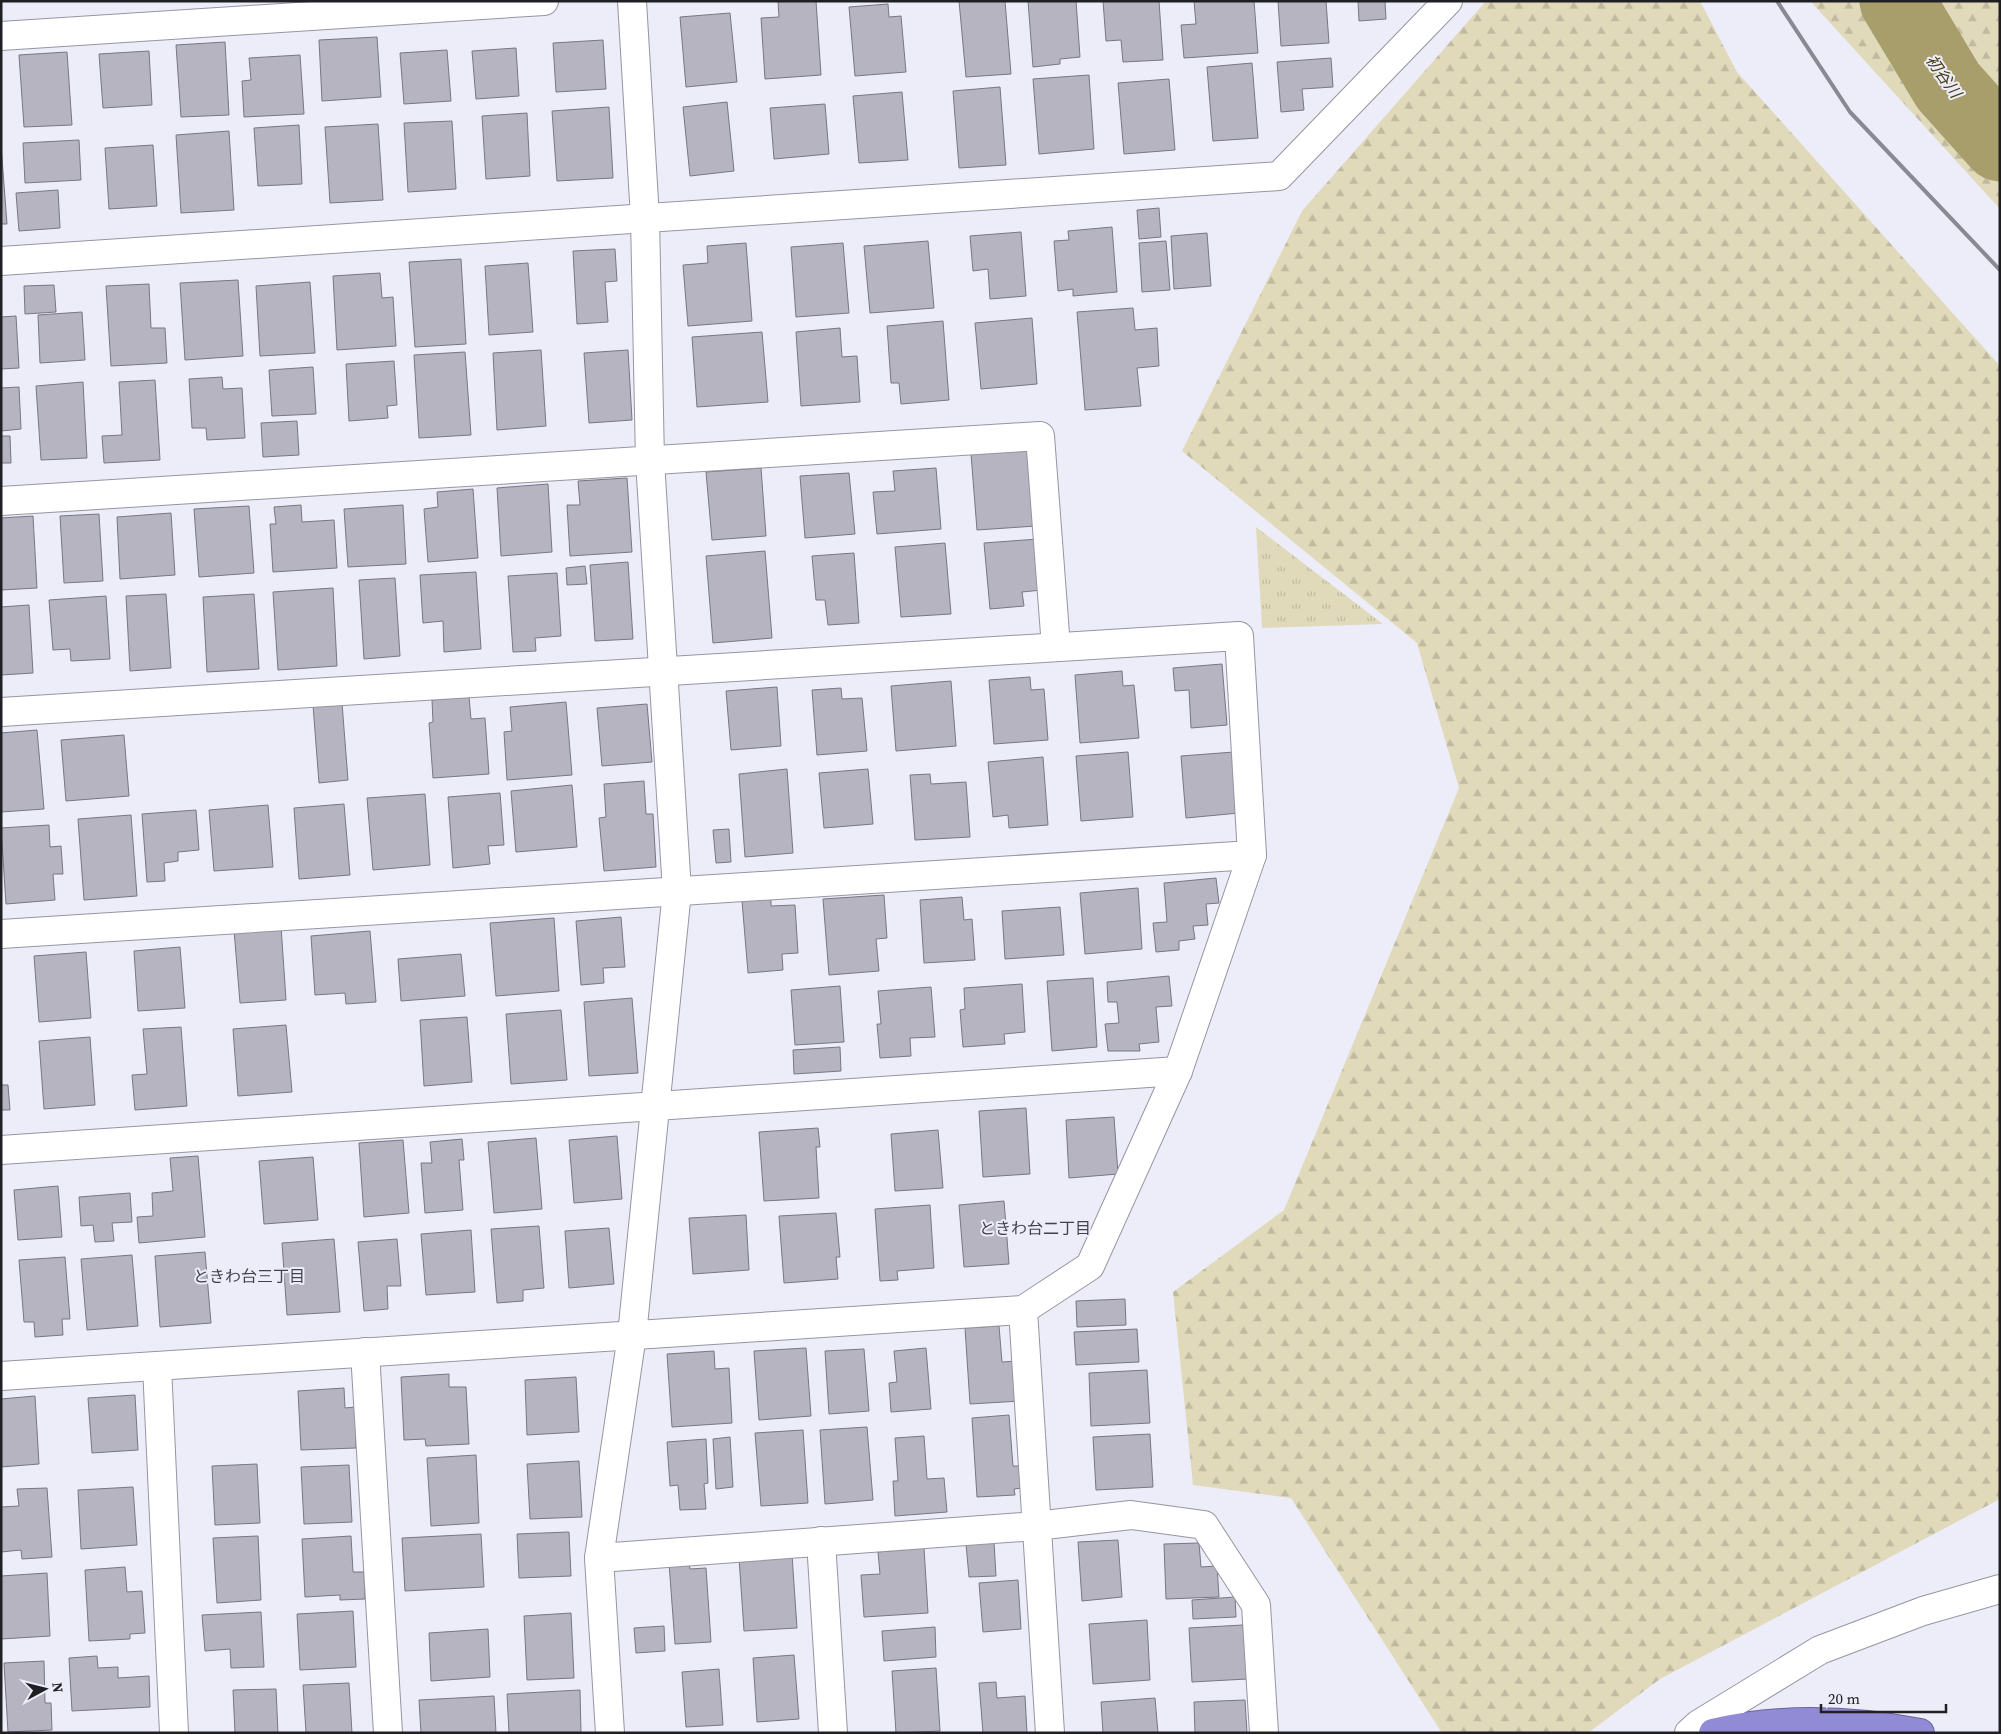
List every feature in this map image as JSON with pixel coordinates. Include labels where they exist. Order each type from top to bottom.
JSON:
[{"type":"highway","points":[[1713,1733],[1795,1720],[1885,1726],[1920,1733]]},
{"type":"street","points":[[1,36],[544,1]]},
{"type":"street","points":[[610,1733],[599,1558],[632,1335],[677,891],[650,461],[645,218],[632,1]]},
{"type":"street","points":[[1,261],[1279,176],[1448,1]]},
{"type":"street","points":[[1,501],[1040,436],[1056,647]]},
{"type":"street","points":[[1,712],[1238,636],[1252,855],[1178,1071],[1090,1266],[1023,1310],[1,1376]]},
{"type":"street","points":[[1,934],[1252,855]]},
{"type":"street","points":[[1,1150],[1178,1071]]},
{"type":"street","points":[[1023,1310],[1050,1733]]},
{"type":"street","points":[[365,1352],[388,1733]]},
{"type":"street","points":[[157,1366],[174,1733]]},
{"type":"street","points":[[599,1558],[1036,1526],[1131,1515],[1204,1525],[1256,1605],[1264,1733]]},
{"type":"street","points":[[822,1541],[833,1733]]},
{"type":"street","points":[[1689,1733],[1699,1724],[1820,1650],[1923,1611],[2000,1589]]},
{"type":"green space","points":[[1486,1],[1700,1],[1737,72],[2000,366],[2000,1499],[1660,1679],[1588,1733],[1442,1733],[1291,1498],[1193,1485],[1173,1292],[1284,1210],[1459,788],[1417,643],[1182,451],[1302,211]]},
{"type":"green space","points":[[1811,1],[2000,1],[2000,209],[1812,3]]},
{"type":"green space","points":[[1256,527],[1383,624],[1262,628]]},
{"type":"building","points":[[778,1],[816,1],[821,75],[765,79],[761,18],[779,17]]},
{"type":"building","points":[[959,1],[1005,1],[1011,74],[966,77]]},
{"type":"building","points":[[1028,1],[1076,1],[1080,57],[1060,59],[1060,64],[1033,67]]},
{"type":"building","points":[[1103,1],[1159,1],[1163,60],[1123,62],[1121,40],[1106,41]]},
{"type":"building","points":[[1194,1],[1254,1],[1258,53],[1184,58],[1181,25],[1196,24]]},
{"type":"building","points":[[1278,1],[1326,1],[1329,43],[1281,46]]},
{"type":"building","points":[[1358,1],[1385,1],[1386,19],[1359,21]]},
{"type":"building","points":[[888,4],[889,17],[901,16],[906,72],[855,76],[849,7]]},
{"type":"building","points":[[730,13],[737,82],[686,87],[680,17]]},
{"type":"building","points":[[377,37],[381,97],[322,101],[319,40]]},
{"type":"building","points":[[603,40],[606,89],[556,92],[553,43]]},
{"type":"building","points":[[225,42],[229,115],[181,117],[176,45]]},
{"type":"building","points":[[516,48],[519,96],[476,99],[472,51]]},
{"type":"building","points":[[447,50],[451,101],[404,104],[400,53]]},
{"type":"building","points":[[149,51],[152,105],[103,108],[99,54]]},
{"type":"building","points":[[67,52],[72,125],[24,127],[19,55]]},
{"type":"building","points":[[300,55],[304,114],[244,117],[242,81],[251,80],[249,58]]},
{"type":"building","points":[[1331,58],[1333,87],[1302,89],[1304,110],[1281,112],[1277,62]]},
{"type":"building","points":[[1252,63],[1258,138],[1213,141],[1207,67]]},
{"type":"building","points":[[1089,75],[1094,149],[1039,154],[1033,79]]},
{"type":"building","points":[[1169,79],[1175,150],[1124,154],[1118,83]]},
{"type":"building","points":[[1000,87],[1006,165],[959,168],[953,91]]},
{"type":"building","points":[[902,92],[908,160],[859,163],[853,96]]},
{"type":"building","points":[[727,102],[734,171],[690,176],[683,107]]},
{"type":"building","points":[[825,104],[829,154],[774,159],[770,108]]},
{"type":"building","points":[[609,107],[613,178],[557,181],[552,111]]},
{"type":"building","points":[[527,113],[530,176],[486,179],[482,116]]},
{"type":"building","points":[[452,121],[456,189],[408,192],[404,123]]},
{"type":"building","points":[[378,124],[383,200],[330,203],[325,127]]},
{"type":"building","points":[[299,125],[302,184],[258,186],[254,128]]},
{"type":"building","points":[[229,131],[234,210],[181,213],[176,135]]},
{"type":"building","points":[[79,140],[81,180],[25,183],[23,143]]},
{"type":"building","points":[[1,145],[7,224],[1,224]]},
{"type":"building","points":[[153,145],[157,206],[109,209],[105,148]]},
{"type":"building","points":[[58,190],[60,228],[19,231],[16,193]]},
{"type":"building","points":[[1159,208],[1161,237],[1139,239],[1137,210]]},
{"type":"building","points":[[1112,227],[1117,292],[1073,296],[1073,289],[1058,291],[1054,241],[1069,240],[1068,231]]},
{"type":"building","points":[[1021,232],[1026,296],[990,299],[988,269],[973,271],[970,236]]},
{"type":"building","points":[[1207,233],[1211,286],[1174,289],[1171,236]]},
{"type":"building","points":[[928,241],[934,308],[870,313],[864,246]]},
{"type":"building","points":[[1166,241],[1170,290],[1142,292],[1139,243]]},
{"type":"building","points":[[746,243],[752,321],[688,326],[683,265],[708,263],[707,246]]},
{"type":"building","points":[[843,243],[849,313],[796,317],[791,247]]},
{"type":"building","points":[[615,249],[617,281],[605,282],[608,322],[577,324],[573,251]]},
{"type":"building","points":[[461,259],[466,344],[415,347],[409,262]]},
{"type":"building","points":[[528,263],[533,332],[489,335],[485,266]]},
{"type":"building","points":[[380,273],[382,298],[393,297],[396,346],[337,350],[333,276]]},
{"type":"building","points":[[238,280],[243,356],[185,360],[180,283]]},
{"type":"building","points":[[310,282],[315,353],[260,356],[256,286]]},
{"type":"building","points":[[149,284],[151,328],[165,328],[167,363],[111,366],[106,286]]},
{"type":"building","points":[[54,285],[56,312],[25,314],[24,286]]},
{"type":"building","points":[[1133,308],[1135,330],[1157,328],[1159,366],[1137,368],[1141,406],[1085,410],[1077,312]]},
{"type":"building","points":[[82,312],[85,360],[40,363],[38,315]]},
{"type":"building","points":[[16,316],[19,368],[1,369],[1,317]]},
{"type":"building","points":[[1032,318],[1037,384],[981,389],[975,323]]},
{"type":"building","points":[[943,321],[949,400],[901,404],[899,383],[891,383],[887,326]]},
{"type":"building","points":[[840,328],[842,357],[857,356],[860,402],[801,406],[796,332]]},
{"type":"building","points":[[762,332],[768,402],[697,407],[692,337]]},
{"type":"building","points":[[541,350],[546,426],[497,430],[493,353]]},
{"type":"building","points":[[628,350],[632,420],[589,423],[584,353]]},
{"type":"building","points":[[465,352],[471,435],[419,438],[414,355]]},
{"type":"building","points":[[394,361],[397,405],[387,406],[388,418],[349,421],[346,364]]},
{"type":"building","points":[[313,367],[316,414],[272,416],[269,370]]},
{"type":"building","points":[[222,377],[223,389],[242,388],[245,438],[207,440],[206,428],[192,428],[189,379]]},
{"type":"building","points":[[155,380],[160,460],[104,463],[102,436],[122,435],[119,382]]},
{"type":"building","points":[[83,382],[87,458],[41,460],[36,386]]},
{"type":"building","points":[[19,387],[21,429],[1,431],[1,388]]},
{"type":"building","points":[[297,421],[299,455],[263,457],[261,423]]},
{"type":"building","points":[[1,436],[10,436],[11,463],[1,463]]},
{"type":"building","points":[[1030,450],[1036,526],[977,530],[971,454]]},
{"type":"building","points":[[761,468],[766,536],[712,540],[706,472]]},
{"type":"building","points":[[936,468],[941,529],[877,534],[873,492],[895,491],[893,471]]},
{"type":"building","points":[[849,473],[855,534],[805,538],[800,476]]},
{"type":"building","points":[[627,478],[632,552],[570,556],[567,505],[580,505],[578,481]]},
{"type":"building","points":[[548,484],[552,552],[501,556],[497,488]]},
{"type":"building","points":[[473,489],[478,558],[428,562],[424,509],[438,507],[437,492]]},
{"type":"building","points":[[301,505],[302,522],[334,520],[337,568],[273,572],[270,524],[276,524],[274,507]]},
{"type":"building","points":[[403,505],[406,564],[348,567],[344,509]]},
{"type":"building","points":[[249,506],[254,573],[199,577],[194,509]]},
{"type":"building","points":[[171,513],[175,575],[120,579],[117,517]]},
{"type":"building","points":[[99,514],[103,581],[64,583],[60,516]]},
{"type":"building","points":[[33,516],[37,588],[1,590],[1,518]]},
{"type":"building","points":[[1038,539],[1042,590],[1022,592],[1024,606],[990,609],[984,543]]},
{"type":"building","points":[[945,543],[951,614],[901,617],[895,547]]},
{"type":"building","points":[[765,551],[772,638],[713,643],[706,556]]},
{"type":"building","points":[[854,553],[859,623],[828,625],[825,600],[816,600],[812,556]]},
{"type":"building","points":[[628,562],[633,639],[595,641],[590,565]]},
{"type":"building","points":[[585,566],[587,584],[567,585],[566,568]]},
{"type":"building","points":[[476,572],[481,649],[444,652],[443,621],[423,623],[420,575]]},
{"type":"building","points":[[557,573],[561,636],[535,638],[536,651],[513,652],[508,576]]},
{"type":"building","points":[[395,578],[400,656],[364,659],[359,580]]},
{"type":"building","points":[[333,588],[337,666],[278,670],[273,592]]},
{"type":"building","points":[[166,594],[171,668],[130,671],[126,596]]},
{"type":"building","points":[[254,594],[259,669],[207,672],[203,597]]},
{"type":"building","points":[[106,596],[110,659],[71,661],[70,649],[53,650],[49,600]]},
{"type":"building","points":[[29,605],[33,673],[1,675],[1,607]]},
{"type":"building","points":[[1222,664],[1227,725],[1191,728],[1189,690],[1175,691],[1173,668]]},
{"type":"building","points":[[1122,671],[1123,686],[1134,685],[1139,738],[1080,743],[1075,675]]},
{"type":"building","points":[[1030,677],[1031,690],[1044,689],[1048,740],[994,744],[989,680]]},
{"type":"building","points":[[951,681],[956,746],[896,751],[891,686]]},
{"type":"building","points":[[777,687],[781,746],[731,750],[726,691]]},
{"type":"building","points":[[841,688],[842,699],[862,698],[867,751],[817,755],[812,690]]},
{"type":"building","points":[[469,697],[471,719],[485,718],[489,774],[433,778],[429,723],[433,722],[432,700]]},
{"type":"building","points":[[566,702],[572,775],[507,780],[504,732],[512,731],[510,707]]},
{"type":"building","points":[[342,703],[348,780],[319,783],[313,705]]},
{"type":"building","points":[[647,704],[652,762],[602,766],[597,708]]},
{"type":"building","points":[[37,730],[44,809],[1,812],[1,733]]},
{"type":"building","points":[[124,735],[129,796],[66,801],[61,740]]},
{"type":"building","points":[[1128,752],[1133,817],[1081,821],[1076,756]]},
{"type":"building","points":[[1234,752],[1239,813],[1186,818],[1181,756]]},
{"type":"building","points":[[1043,757],[1048,825],[1009,828],[1008,815],[993,817],[988,762]]},
{"type":"building","points":[[787,769],[793,853],[745,857],[739,774]]},
{"type":"building","points":[[868,769],[873,824],[824,828],[819,773]]},
{"type":"building","points":[[930,774],[931,784],[966,782],[970,837],[915,840],[910,775]]},
{"type":"building","points":[[644,781],[646,814],[653,814],[656,867],[604,871],[599,818],[606,817],[604,784]]},
{"type":"building","points":[[572,785],[577,847],[516,852],[511,791]]},
{"type":"building","points":[[500,793],[504,845],[488,846],[490,864],[453,868],[448,797]]},
{"type":"building","points":[[425,794],[430,865],[373,870],[367,798]]},
{"type":"building","points":[[344,804],[350,875],[299,879],[294,808]]},
{"type":"building","points":[[268,805],[273,867],[214,871],[209,810]]},
{"type":"building","points":[[196,810],[199,850],[178,852],[178,861],[164,863],[165,881],[147,882],[142,814]]},
{"type":"building","points":[[131,815],[137,896],[84,900],[78,819]]},
{"type":"building","points":[[49,825],[50,847],[61,846],[63,874],[53,874],[55,900],[6,904],[1,828]]},
{"type":"building","points":[[729,829],[731,862],[716,863],[713,830]]},
{"type":"building","points":[[1216,878],[1219,903],[1206,904],[1208,925],[1193,926],[1195,939],[1179,941],[1179,950],[1156,952],[1153,923],[1167,922],[1164,883]]},
{"type":"building","points":[[1138,888],[1142,949],[1085,954],[1080,893]]},
{"type":"building","points":[[884,895],[887,938],[876,939],[879,971],[829,975],[823,899]]},
{"type":"building","points":[[962,897],[964,920],[972,919],[975,960],[924,963],[920,900]]},
{"type":"building","points":[[771,899],[771,906],[795,905],[798,953],[782,954],[783,970],[748,973],[742,901]]},
{"type":"building","points":[[1060,907],[1064,955],[1005,959],[1002,911]]},
{"type":"building","points":[[621,917],[625,967],[603,968],[604,983],[581,985],[576,921]]},
{"type":"building","points":[[554,918],[559,991],[496,996],[490,923]]},
{"type":"building","points":[[281,926],[286,1000],[240,1003],[234,930]]},
{"type":"building","points":[[370,931],[376,1002],[346,1004],[345,993],[315,995],[311,936]]},
{"type":"building","points":[[180,947],[185,1008],[138,1011],[134,951]]},
{"type":"building","points":[[86,952],[91,1018],[39,1022],[34,956]]},
{"type":"building","points":[[461,954],[465,996],[401,1001],[398,959]]},
{"type":"building","points":[[1169,976],[1172,1006],[1156,1007],[1159,1042],[1139,1044],[1140,1051],[1108,1051],[1105,1024],[1119,1023],[1117,1002],[1108,1002],[1107,982]]},
{"type":"building","points":[[1093,978],[1097,1047],[1052,1051],[1047,981]]},
{"type":"building","points":[[1022,984],[1025,1032],[1004,1034],[1005,1044],[963,1047],[960,1010],[965,1009],[964,988]]},
{"type":"building","points":[[840,986],[844,1042],[795,1045],[791,990]]},
{"type":"building","points":[[931,987],[935,1037],[910,1038],[911,1056],[880,1058],[877,1024],[881,1024],[878,991]]},
{"type":"building","points":[[632,998],[638,1073],[589,1076],[584,1002]]},
{"type":"building","points":[[561,1010],[567,1080],[511,1084],[506,1014]]},
{"type":"building","points":[[467,1017],[472,1082],[424,1086],[420,1020]]},
{"type":"building","points":[[286,1025],[292,1092],[238,1096],[233,1029]]},
{"type":"building","points":[[181,1027],[187,1106],[135,1110],[132,1075],[147,1074],[143,1029]]},
{"type":"building","points":[[90,1037],[95,1105],[44,1109],[39,1041]]},
{"type":"building","points":[[840,1047],[841,1071],[794,1074],[793,1050]]},
{"type":"building","points":[[1,1085],[8,1085],[10,1110],[1,1110]]},
{"type":"building","points":[[1026,1108],[1030,1174],[983,1177],[979,1111]]},
{"type":"building","points":[[1114,1117],[1118,1174],[1069,1178],[1066,1120]]},
{"type":"building","points":[[818,1128],[820,1147],[816,1147],[819,1198],[764,1201],[759,1132]]},
{"type":"building","points":[[938,1130],[943,1188],[895,1191],[891,1134]]},
{"type":"building","points":[[617,1136],[622,1199],[574,1203],[569,1140]]},
{"type":"building","points":[[536,1138],[542,1209],[494,1213],[488,1142]]},
{"type":"building","points":[[462,1139],[464,1160],[459,1160],[463,1210],[425,1213],[421,1163],[432,1163],[430,1142]]},
{"type":"building","points":[[403,1140],[409,1213],[364,1217],[359,1143]]},
{"type":"building","points":[[198,1156],[205,1237],[139,1243],[137,1217],[153,1216],[152,1193],[173,1191],[170,1158]]},
{"type":"building","points":[[313,1157],[318,1220],[264,1224],[259,1161]]},
{"type":"building","points":[[58,1186],[62,1237],[18,1240],[14,1190]]},
{"type":"building","points":[[130,1193],[132,1222],[112,1223],[114,1241],[95,1242],[93,1225],[81,1226],[79,1197]]},
{"type":"building","points":[[1004,1201],[1009,1264],[964,1267],[959,1205]]},
{"type":"building","points":[[930,1205],[934,1268],[897,1271],[898,1280],[880,1281],[875,1209]]},
{"type":"building","points":[[836,1213],[840,1257],[836,1257],[838,1279],[784,1283],[779,1216]]},
{"type":"building","points":[[746,1215],[749,1270],[693,1274],[689,1218]]},
{"type":"building","points":[[539,1226],[544,1288],[523,1290],[523,1301],[497,1303],[491,1229]]},
{"type":"building","points":[[609,1228],[614,1284],[569,1288],[565,1231]]},
{"type":"building","points":[[471,1230],[475,1292],[426,1295],[421,1234]]},
{"type":"building","points":[[334,1239],[340,1312],[287,1315],[282,1243]]},
{"type":"building","points":[[397,1239],[401,1286],[387,1286],[388,1309],[364,1311],[358,1242]]},
{"type":"building","points":[[205,1252],[211,1323],[160,1327],[155,1256]]},
{"type":"building","points":[[132,1255],[138,1326],[87,1330],[81,1259]]},
{"type":"building","points":[[65,1257],[70,1319],[62,1319],[63,1335],[35,1337],[34,1322],[24,1322],[19,1260]]},
{"type":"building","points":[[1125,1299],[1126,1325],[1077,1327],[1076,1301]]},
{"type":"building","points":[[999,1326],[1002,1362],[1018,1361],[1021,1401],[970,1404],[965,1328]]},
{"type":"building","points":[[1137,1329],[1139,1362],[1076,1365],[1074,1332]]},
{"type":"building","points":[[806,1348],[811,1416],[759,1420],[754,1351]]},
{"type":"building","points":[[926,1348],[931,1409],[891,1412],[889,1383],[897,1382],[894,1351]]},
{"type":"building","points":[[864,1349],[869,1411],[829,1414],[825,1351]]},
{"type":"building","points":[[714,1351],[715,1369],[729,1368],[732,1423],[672,1427],[667,1354]]},
{"type":"building","points":[[1147,1370],[1150,1423],[1091,1426],[1089,1373]]},
{"type":"building","points":[[449,1374],[449,1387],[466,1387],[469,1444],[426,1446],[425,1439],[404,1440],[401,1377]]},
{"type":"building","points":[[576,1377],[579,1432],[527,1435],[525,1380]]},
{"type":"building","points":[[344,1388],[345,1408],[355,1407],[356,1448],[301,1450],[298,1391]]},
{"type":"building","points":[[135,1395],[138,1450],[92,1453],[88,1398]]},
{"type":"building","points":[[35,1396],[39,1464],[1,1467],[1,1399]]},
{"type":"building","points":[[1009,1415],[1013,1466],[1019,1466],[1022,1488],[1014,1489],[1015,1495],[977,1497],[972,1418]]},
{"type":"building","points":[[867,1427],[873,1500],[825,1504],[820,1430]]},
{"type":"building","points":[[803,1430],[808,1503],[761,1506],[755,1433]]},
{"type":"building","points":[[1150,1434],[1153,1487],[1096,1490],[1093,1437]]},
{"type":"building","points":[[924,1436],[927,1479],[944,1478],[947,1512],[895,1516],[893,1481],[898,1481],[895,1438]]},
{"type":"building","points":[[730,1437],[733,1487],[716,1489],[713,1439]]},
{"type":"building","points":[[706,1439],[708,1483],[704,1484],[706,1509],[680,1510],[678,1485],[670,1486],[667,1442]]},
{"type":"building","points":[[476,1455],[479,1523],[431,1526],[427,1458]]},
{"type":"building","points":[[579,1461],[582,1517],[530,1519],[527,1464]]},
{"type":"building","points":[[257,1464],[260,1523],[215,1525],[212,1466]]},
{"type":"building","points":[[349,1465],[352,1522],[304,1524],[301,1467]]},
{"type":"building","points":[[133,1487],[137,1545],[81,1549],[78,1490]]},
{"type":"building","points":[[47,1488],[52,1557],[22,1559],[21,1550],[1,1552],[1,1507],[19,1506],[17,1489]]},
{"type":"building","points":[[569,1532],[571,1576],[519,1578],[517,1534]]},
{"type":"building","points":[[481,1534],[484,1587],[405,1591],[402,1538]]},
{"type":"building","points":[[258,1536],[261,1600],[217,1603],[213,1538]]},
{"type":"building","points":[[351,1536],[353,1572],[364,1572],[365,1599],[340,1600],[340,1595],[305,1597],[302,1539]]},
{"type":"building","points":[[1118,1540],[1122,1597],[1082,1601],[1078,1542]]},
{"type":"building","points":[[994,1542],[996,1576],[969,1577],[966,1544]]},
{"type":"building","points":[[1199,1543],[1201,1567],[1217,1566],[1219,1597],[1166,1599],[1164,1544]]},
{"type":"building","points":[[924,1548],[928,1613],[864,1617],[861,1575],[880,1574],[878,1552]]},
{"type":"building","points":[[792,1555],[797,1628],[744,1631],[739,1558]]},
{"type":"building","points":[[689,1562],[690,1569],[706,1568],[711,1642],[675,1644],[669,1563]]},
{"type":"building","points":[[125,1567],[127,1592],[142,1591],[145,1633],[130,1634],[130,1639],[89,1641],[85,1570]]},
{"type":"building","points":[[47,1573],[50,1636],[1,1639],[1,1576]]},
{"type":"building","points":[[1018,1580],[1021,1629],[983,1632],[979,1583]]},
{"type":"building","points":[[1235,1597],[1236,1617],[1193,1619],[1192,1600]]},
{"type":"building","points":[[353,1611],[356,1667],[300,1670],[297,1614]]},
{"type":"building","points":[[261,1612],[264,1667],[231,1668],[230,1649],[205,1651],[202,1615]]},
{"type":"building","points":[[571,1613],[574,1678],[527,1680],[524,1616]]},
{"type":"building","points":[[1147,1620],[1150,1680],[1093,1684],[1089,1624]]},
{"type":"building","points":[[1243,1625],[1247,1679],[1192,1682],[1189,1628]]},
{"type":"building","points":[[664,1626],[665,1651],[636,1653],[634,1628]]},
{"type":"building","points":[[935,1627],[936,1657],[884,1661],[882,1631]]},
{"type":"building","points":[[488,1629],[490,1677],[431,1681],[429,1633]]},
{"type":"building","points":[[794,1655],[799,1719],[757,1722],[753,1658]]},
{"type":"building","points":[[97,1656],[98,1668],[118,1667],[118,1678],[149,1676],[150,1707],[72,1711],[69,1658]]},
{"type":"building","points":[[44,1661],[45,1703],[51,1703],[52,1730],[8,1732],[4,1663]]},
{"type":"building","points":[[936,1668],[940,1731],[896,1733],[892,1671]]},
{"type":"building","points":[[719,1669],[723,1725],[686,1727],[682,1672]]},
{"type":"building","points":[[996,1682],[997,1698],[1025,1696],[1027,1733],[983,1733],[979,1683]]},
{"type":"building","points":[[349,1683],[352,1733],[306,1733],[303,1685]]},
{"type":"building","points":[[276,1689],[278,1733],[235,1733],[233,1690]]},
{"type":"building","points":[[580,1690],[581,1733],[509,1733],[507,1694]]},
{"type":"building","points":[[494,1696],[496,1733],[421,1733],[419,1700]]},
{"type":"building","points":[[1155,1698],[1158,1733],[1103,1733],[1101,1702]]},
{"type":"building","points":[[1245,1700],[1247,1733],[1195,1733],[1194,1702]]},
{"type":"waterway","name":"初谷川","points":[[1897,1],[1948,86],[2000,144]]},
{"type":"railway","points":[[1777,1],[1850,112],[2000,270]]},
{"type":"district","name":"ときわ台二丁目","points":[[1035,1228]]},
{"type":"district","name":"ときわ台三丁目","points":[[249,1276]]}]
